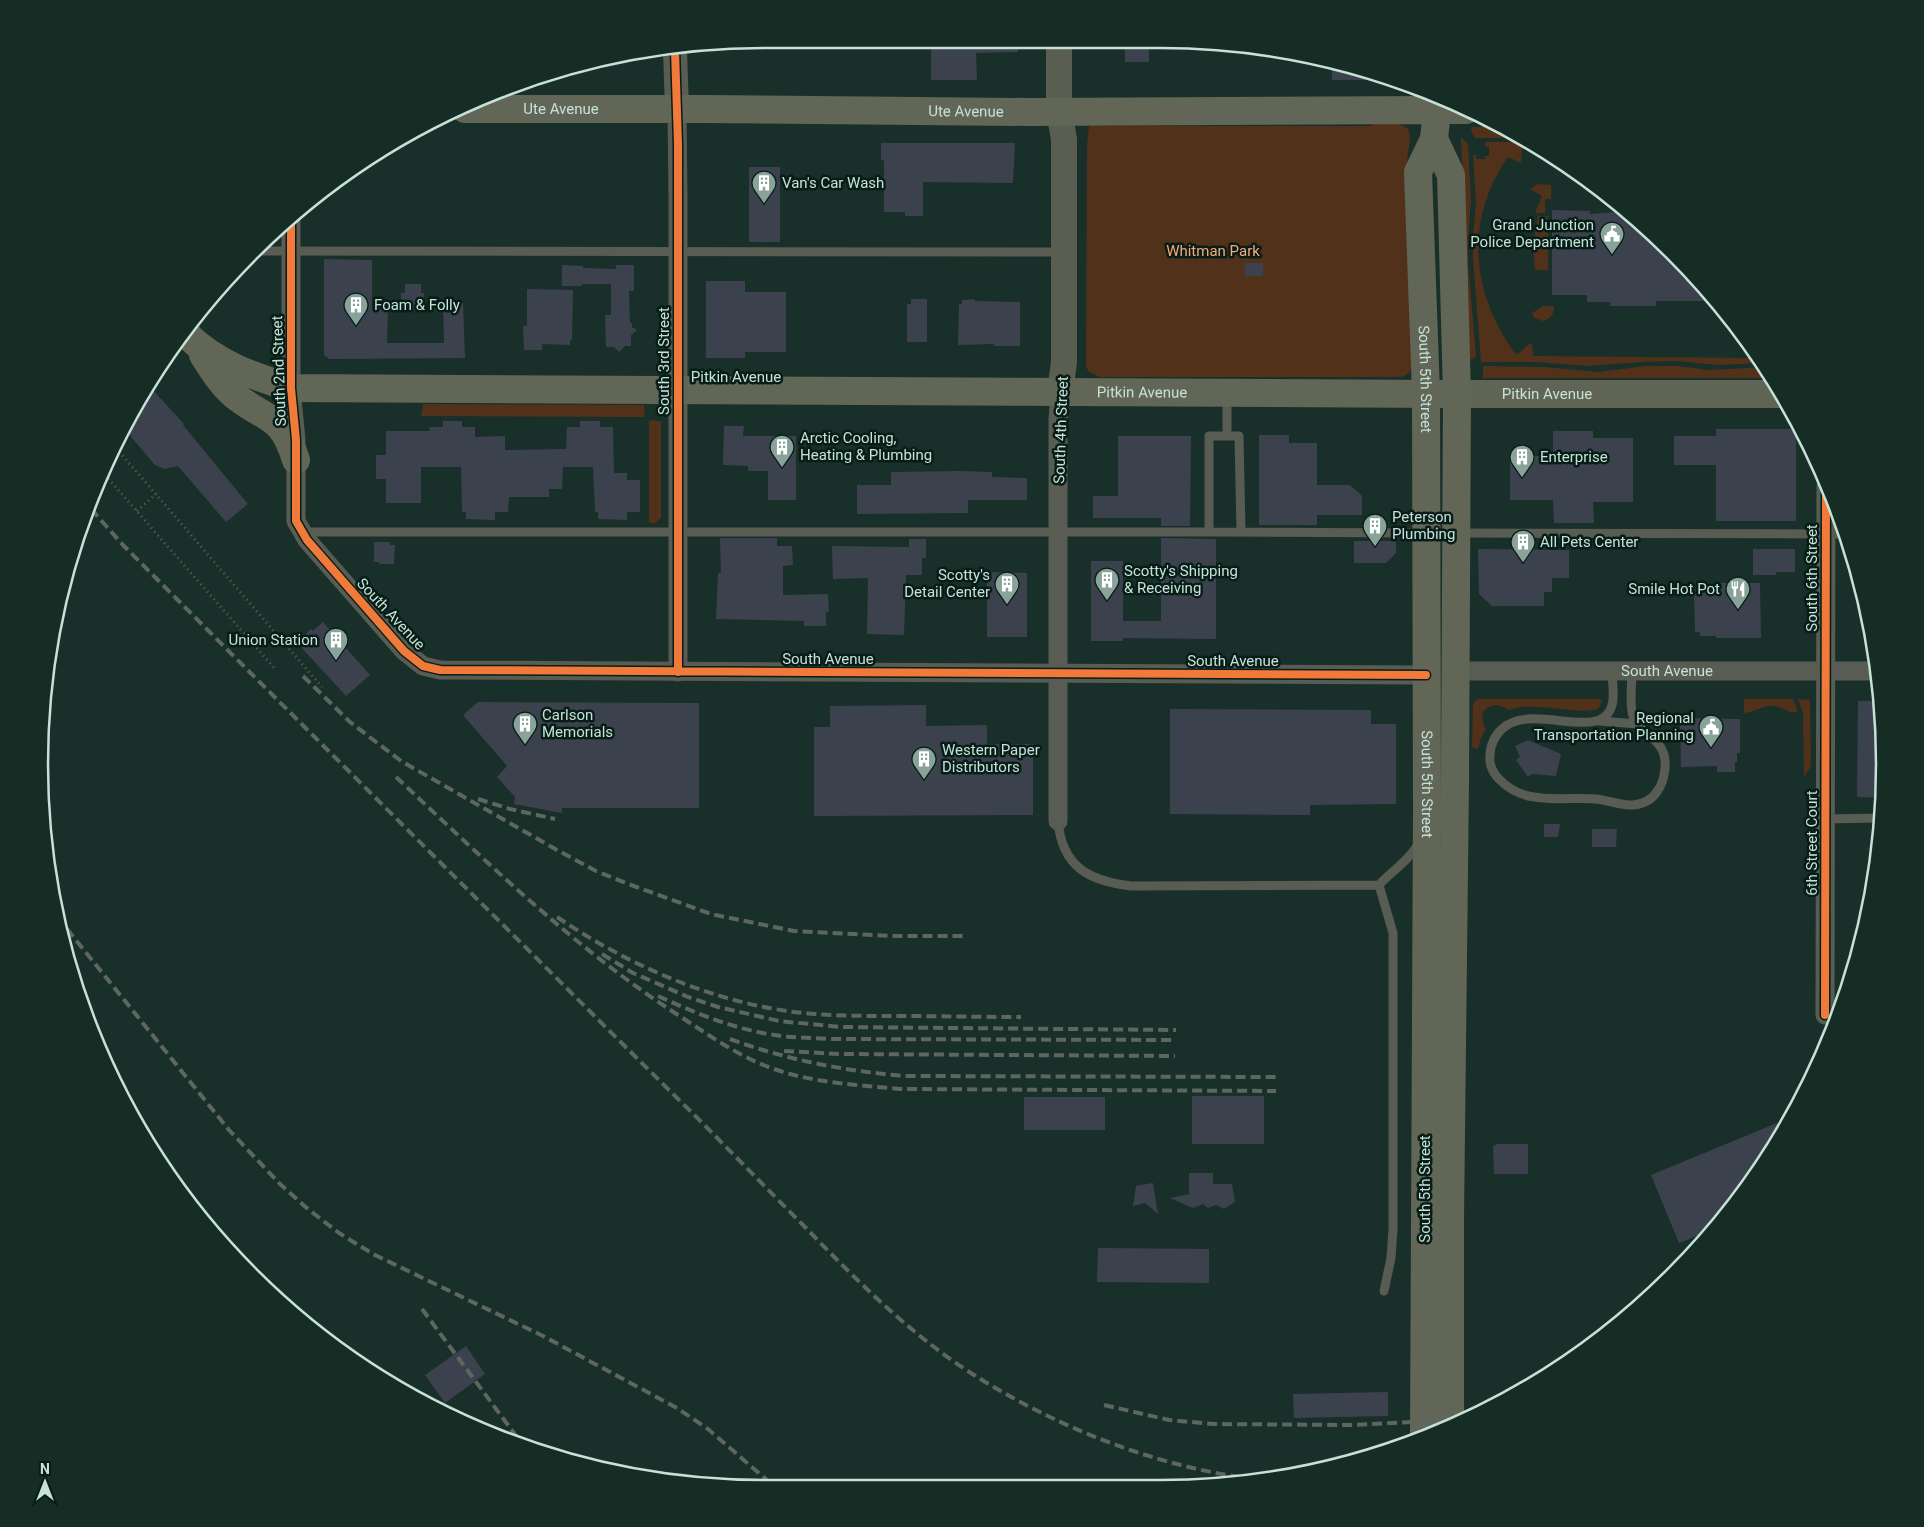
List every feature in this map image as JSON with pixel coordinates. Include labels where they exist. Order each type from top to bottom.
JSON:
[{"type":"highway","name":"Ute Avenue","points":[[474,109],[1060,111],[1439,104]]},
{"type":"highway","name":"South 5th Street","points":[[1424,1429],[1427,813],[1426,394],[1418,172],[1434,139],[1439,104]]},
{"type":"highway","name":"South 5th Street","points":[[1434,139],[1451,175],[1457,394],[1450,1418]]},
{"type":"highway","name":"Pitkin Avenue","points":[[191,339],[220,361],[244,373],[291,388],[1457,394]]},
{"type":"highway","points":[[191,339],[217,377],[232,394],[278,423],[291,444],[296,460]]},
{"type":"highway","points":[[1426,542],[1439,571],[1440,645],[1443,661],[1448,669],[1456,671]]},
{"type":"main road","name":"South 4th Street","points":[[1059,48],[1060,111],[1064,138],[1064,362],[1060,392]]},
{"type":"main road","name":"Pitkin Avenue","points":[[1457,394],[1774,394]]},
{"type":"street","name":"South 3rd Street","points":[[676,53],[678,672]]},
{"type":"street","name":"South 2nd Street","points":[[291,225],[291,388],[299,526]]},
{"type":"street","name":"South 4th Street","points":[[1058,821],[1058,420],[1060,392]]},
{"type":"street","name":"South 6th Street","points":[[1826,499],[1826,671]]},
{"type":"street","name":"South Avenue","points":[[299,526],[404,651],[414,660],[430,668],[440,670],[1426,675]]},
{"type":"street","name":"South Avenue","points":[[1456,671],[1870,671]]},
{"type":"street","name":"6th Street Court","points":[[1825,1015],[1826,671]]},
{"type":"lane","points":[[264,251],[1064,252]]},
{"type":"lane","points":[[1227,393],[1227,436]]},
{"type":"lane","points":[[1209,532],[1209,436],[1239,436],[1242,532]]},
{"type":"lane","points":[[299,526],[679,531],[1242,532],[1426,542]]},
{"type":"lane","points":[[1456,533],[1839,534]]},
{"type":"lane","points":[[1599,721],[1612,706],[1612,671]]},
{"type":"lane","points":[[1632,671],[1633,716],[1664,752],[1666,763],[1662,782],[1658,791],[1650,800],[1643,803],[1623,805],[1595,799],[1538,799],[1522,796],[1504,784],[1496,776],[1491,766],[1492,744],[1498,733],[1515,720],[1530,718],[1589,723],[1599,721],[1638,724]]},
{"type":"lane","points":[[1058,821],[1059,835],[1070,859],[1081,871],[1110,884],[1131,886],[1378,885],[1396,867],[1403,863],[1416,848],[1422,835],[1427,813]]},
{"type":"lane","points":[[1825,819],[1874,818]]},
{"type":"lane","points":[[1378,885],[1393,933],[1393,1229],[1391,1258],[1384,1291]]},
{"type":"path","points":[[119,451],[322,687]]},
{"type":"path","points":[[107,477],[276,670]]},
{"type":"path","points":[[137,511],[156,494]]},
{"type":"green space","name":"Whitman Park","points":[[1379,119],[1401,125],[1409,131],[1410,136],[1407,163],[1413,365],[1409,373],[1402,377],[1099,377],[1088,371],[1086,366],[1087,144],[1089,126],[1371,126]]},
{"type":"green space","points":[[1471,127],[1488,127],[1509,138],[1476,138],[1472,134]]},
{"type":"green space","points":[[1461,137],[1468,144],[1471,199],[1468,262],[1476,356],[1473,359],[1469,359]]},
{"type":"green space","points":[[1485,142],[1517,142],[1528,149],[1522,149],[1521,163],[1508,157],[1494,181],[1484,206],[1479,231],[1478,256],[1489,306],[1500,330],[1515,353],[1518,354],[1530,343],[1533,356],[1750,358],[1754,363],[1718,365],[1675,361],[1588,366],[1534,362],[1481,362],[1473,259],[1476,204],[1473,155],[1476,155],[1476,159],[1485,159],[1485,156],[1489,156],[1489,147],[1485,146]]},
{"type":"green space","points":[[1538,184],[1551,185],[1551,199],[1545,199],[1545,213],[1535,213],[1542,196],[1530,189]]},
{"type":"green space","points":[[1538,216],[1548,216],[1548,270],[1535,270],[1533,244]]},
{"type":"green space","points":[[1543,306],[1554,306],[1552,316],[1543,321],[1534,318],[1532,313]]},
{"type":"green space","points":[[1483,366],[1544,367],[1598,372],[1646,366],[1678,366],[1709,370],[1757,367],[1764,378],[1483,378]]},
{"type":"green space","points":[[423,404],[644,405],[645,417],[421,416]]},
{"type":"green space","points":[[649,421],[661,422],[661,518],[655,523],[649,523]]},
{"type":"green space","points":[[1477,699],[1602,700],[1599,708],[1582,711],[1545,707],[1519,707],[1509,710],[1497,705],[1492,706],[1484,711],[1482,716],[1486,729],[1478,749],[1472,747],[1473,704]]},
{"type":"green space","points":[[1744,699],[1793,699],[1798,712],[1771,706],[1744,713]]},
{"type":"green space","points":[[1798,699],[1810,700],[1811,761],[1810,768],[1804,777],[1803,713]]},
{"type":"building","points":[[931,48],[1018,48],[1018,52],[976,53],[977,80],[931,80]]},
{"type":"building","points":[[1125,48],[1149,48],[1149,62],[1125,62]]},
{"type":"building","points":[[1332,69],[1374,80],[1332,80]]},
{"type":"building","points":[[881,143],[1015,143],[1013,183],[923,182],[923,216],[905,216],[905,212],[884,212],[884,160],[881,160]]},
{"type":"building","name":"Van's Car Wash","points":[[749,167],[780,167],[780,242],[749,242]]},
{"type":"building","name":"Grand Junction Police Department","points":[[1552,210],[1590,211],[1590,214],[1617,212],[1667,257],[1707,301],[1656,301],[1656,306],[1610,306],[1610,302],[1587,302],[1587,295],[1552,295]]},
{"type":"building","points":[[324,259],[372,260],[372,310],[388,310],[387,343],[444,343],[443,303],[463,303],[465,358],[329,359],[324,355]]},
{"type":"building","points":[[1245,263],[1263,263],[1263,276],[1245,276]]},
{"type":"building","points":[[562,265],[616,269],[616,265],[634,265],[634,291],[629,291],[630,323],[637,330],[631,335],[631,346],[625,346],[619,352],[614,347],[606,347],[605,315],[611,315],[611,284],[562,286]]},
{"type":"building","points":[[706,281],[745,281],[745,292],[786,292],[786,352],[745,352],[745,358],[706,358]]},
{"type":"building","points":[[405,284],[421,284],[421,293],[424,293],[423,310],[401,310],[401,293],[405,293]]},
{"type":"building","points":[[527,289],[573,290],[572,340],[570,340],[570,345],[542,344],[542,350],[524,350],[523,326],[527,326]]},
{"type":"building","points":[[911,299],[927,299],[927,342],[907,342],[907,304],[911,304]]},
{"type":"building","points":[[974,299],[975,301],[1020,302],[1020,346],[994,346],[994,344],[958,345],[959,304],[962,304],[962,300]]},
{"type":"building","points":[[153,390],[184,424],[248,504],[226,522],[178,466],[165,469],[155,465],[128,433]]},
{"type":"building","points":[[443,421],[462,421],[462,427],[475,427],[475,437],[505,436],[505,450],[566,449],[567,427],[580,427],[580,421],[600,421],[600,427],[613,427],[614,473],[627,473],[627,480],[640,480],[640,512],[627,512],[627,520],[598,519],[598,512],[595,512],[593,467],[563,467],[562,489],[549,489],[549,497],[509,497],[508,512],[495,512],[495,520],[466,519],[466,512],[462,512],[461,467],[421,467],[421,503],[386,503],[386,479],[376,479],[376,455],[386,455],[386,431],[430,431],[429,427],[443,427]]},
{"type":"building","points":[[724,426],[744,426],[743,436],[796,436],[796,500],[768,500],[768,471],[748,471],[748,466],[723,465]]},
{"type":"building","points":[[1716,429],[1793,429],[1796,434],[1796,521],[1716,521],[1716,465],[1674,465],[1674,436],[1716,436]]},
{"type":"building","points":[[1553,431],[1593,431],[1593,438],[1633,438],[1633,502],[1593,502],[1594,523],[1554,523],[1553,500],[1510,500],[1510,456],[1553,456]]},
{"type":"building","points":[[1259,435],[1289,435],[1289,443],[1317,443],[1317,485],[1350,485],[1362,496],[1362,515],[1317,515],[1317,525],[1259,525]]},
{"type":"building","points":[[1118,436],[1191,436],[1190,526],[1161,526],[1161,518],[1093,518],[1093,496],[1118,496]]},
{"type":"building","points":[[891,472],[992,472],[992,477],[1027,478],[1027,500],[968,500],[968,513],[857,514],[857,485],[891,485]]},
{"type":"building","points":[[720,538],[777,538],[777,546],[792,546],[793,565],[783,566],[783,595],[828,594],[829,612],[826,612],[826,626],[804,626],[804,621],[716,619],[718,573],[721,573]]},
{"type":"building","points":[[1161,538],[1216,539],[1216,639],[1123,638],[1123,641],[1091,641],[1091,561],[1123,561],[1123,621],[1161,621]]},
{"type":"building","points":[[909,539],[926,539],[926,558],[922,558],[922,575],[906,575],[904,635],[867,634],[868,578],[833,579],[832,546],[909,547]]},
{"type":"building","name":"Peterson Plumbing","points":[[1354,541],[1396,541],[1396,553],[1386,563],[1354,563]]},
{"type":"building","points":[[374,542],[390,542],[390,545],[395,545],[394,564],[374,562]]},
{"type":"building","points":[[1478,549],[1569,550],[1569,578],[1552,578],[1552,592],[1544,592],[1544,606],[1492,606],[1479,594]]},
{"type":"building","points":[[1753,549],[1795,549],[1795,572],[1776,572],[1776,575],[1753,575]]},
{"type":"building","name":"Scotty's Detail Center","points":[[987,572],[1027,573],[1027,637],[987,637]]},
{"type":"building","name":"Smile Hot Pot","points":[[1716,583],[1760,583],[1761,638],[1716,638],[1716,636],[1700,636],[1700,632],[1695,632],[1694,594],[1696,594],[1696,588],[1716,587]]},
{"type":"building","name":"Union Station","points":[[323,622],[370,675],[346,696],[301,647],[298,641],[311,629],[313,631]]},
{"type":"building","points":[[1858,701],[1873,701],[1875,798],[1857,797]]},
{"type":"building","points":[[478,702],[699,703],[699,808],[562,808],[562,813],[514,804],[515,797],[497,777],[507,766],[463,715]]},
{"type":"building","name":"Western Paper Distributors","points":[[926,705],[926,726],[987,725],[987,744],[1033,744],[1033,815],[814,816],[814,727],[830,727],[830,706]]},
{"type":"building","points":[[1170,709],[1371,710],[1371,724],[1396,724],[1396,804],[1310,805],[1310,815],[1170,814]]},
{"type":"building","name":"Regional Transportation Planning","points":[[1680,718],[1740,719],[1740,753],[1737,753],[1735,772],[1717,772],[1717,766],[1681,767]]},
{"type":"building","points":[[1528,740],[1561,754],[1556,776],[1532,774],[1528,777],[1516,760],[1520,757],[1515,746]]},
{"type":"building","points":[[1544,824],[1560,824],[1558,837],[1544,837]]},
{"type":"building","points":[[1592,829],[1617,829],[1616,847],[1592,847]]},
{"type":"building","points":[[1192,1096],[1264,1096],[1264,1144],[1192,1144]]},
{"type":"building","points":[[1024,1097],[1105,1097],[1105,1130],[1024,1130]]},
{"type":"building","points":[[1781,1121],[1729,1199],[1700,1235],[1679,1243],[1651,1175]]},
{"type":"building","points":[[1498,1144],[1528,1144],[1528,1174],[1494,1174],[1493,1146]]},
{"type":"building","points":[[1189,1173],[1213,1173],[1213,1184],[1232,1184],[1235,1202],[1224,1209],[1216,1205],[1208,1208],[1203,1204],[1193,1208],[1170,1198],[1189,1194]]},
{"type":"building","points":[[1153,1183],[1158,1214],[1145,1203],[1133,1206],[1136,1186]]},
{"type":"building","points":[[1098,1248],[1209,1249],[1209,1283],[1097,1282]]},
{"type":"building","points":[[466,1346],[485,1374],[445,1403],[425,1375]]},
{"type":"building","points":[[1388,1392],[1388,1416],[1294,1418],[1293,1394]]},
{"type":"railway","points":[[93,512],[123,545],[847,1270],[911,1329],[957,1364],[982,1380],[1046,1415],[1113,1444],[1147,1456],[1183,1466],[1232,1475]]},
{"type":"railway","points":[[303,676],[350,722],[401,761],[557,850],[596,871],[631,885],[711,914],[794,931],[895,936],[967,936]]},
{"type":"railway","points":[[396,777],[532,902],[603,961],[640,989],[713,1038],[736,1052],[774,1069],[820,1080],[900,1089],[1276,1091]]},
{"type":"railway","points":[[478,799],[510,809],[555,819]]},
{"type":"railway","points":[[557,917],[612,951],[641,965],[701,990],[763,1007],[833,1015],[1021,1017]]},
{"type":"railway","points":[[67,929],[229,1130],[280,1184],[309,1210],[339,1233],[373,1254],[543,1336],[677,1408],[708,1429],[767,1480]]},
{"type":"railway","points":[[602,954],[633,973],[688,997],[718,1007],[779,1021],[841,1027],[1176,1030]]},
{"type":"railway","points":[[658,996],[734,1026],[788,1037],[832,1039],[1175,1040]]},
{"type":"railway","points":[[730,1039],[816,1064],[905,1076],[1276,1077]]},
{"type":"railway","points":[[784,1051],[840,1054],[1175,1056]]},
{"type":"railway","points":[[422,1309],[516,1435]]},
{"type":"railway","points":[[1104,1405],[1169,1420],[1213,1424],[1350,1425],[1445,1420]]},
{"type":"cycle path","points":[[675,53],[678,144],[678,672]]},
{"type":"cycle path","points":[[291,225],[291,388],[296,440],[296,521],[307,540],[404,651],[423,666],[440,670],[1426,675]]},
{"type":"cycle path","points":[[1825,1015],[1826,499]]},
{"type":"place","name":"Van's Car Wash","points":[[764,204]]},
{"type":"place","name":"Grand Junction Police Department","points":[[1612,255]]},
{"type":"place","name":"Foam & Folly","points":[[356,326]]},
{"type":"place","name":"Arctic Cooling, Heating & Plumbing","points":[[782,468]]},
{"type":"place","name":"Enterprise","points":[[1522,478]]},
{"type":"place","name":"Peterson Plumbing","points":[[1375,547]]},
{"type":"place","name":"All Pets Center","points":[[1523,563]]},
{"type":"place","name":"Scotty's Shipping & Receiving","points":[[1107,601]]},
{"type":"place","name":"Scotty's Detail Center","points":[[1007,605]]},
{"type":"place","name":"Smile Hot Pot","points":[[1738,610]]},
{"type":"place","name":"Union Station","points":[[336,661]]},
{"type":"place","name":"Carlson Memorials","points":[[525,745]]},
{"type":"place","name":"Regional Transportation Planning","points":[[1711,748]]},
{"type":"place","name":"Western Paper Distributors","points":[[924,780]]}]
